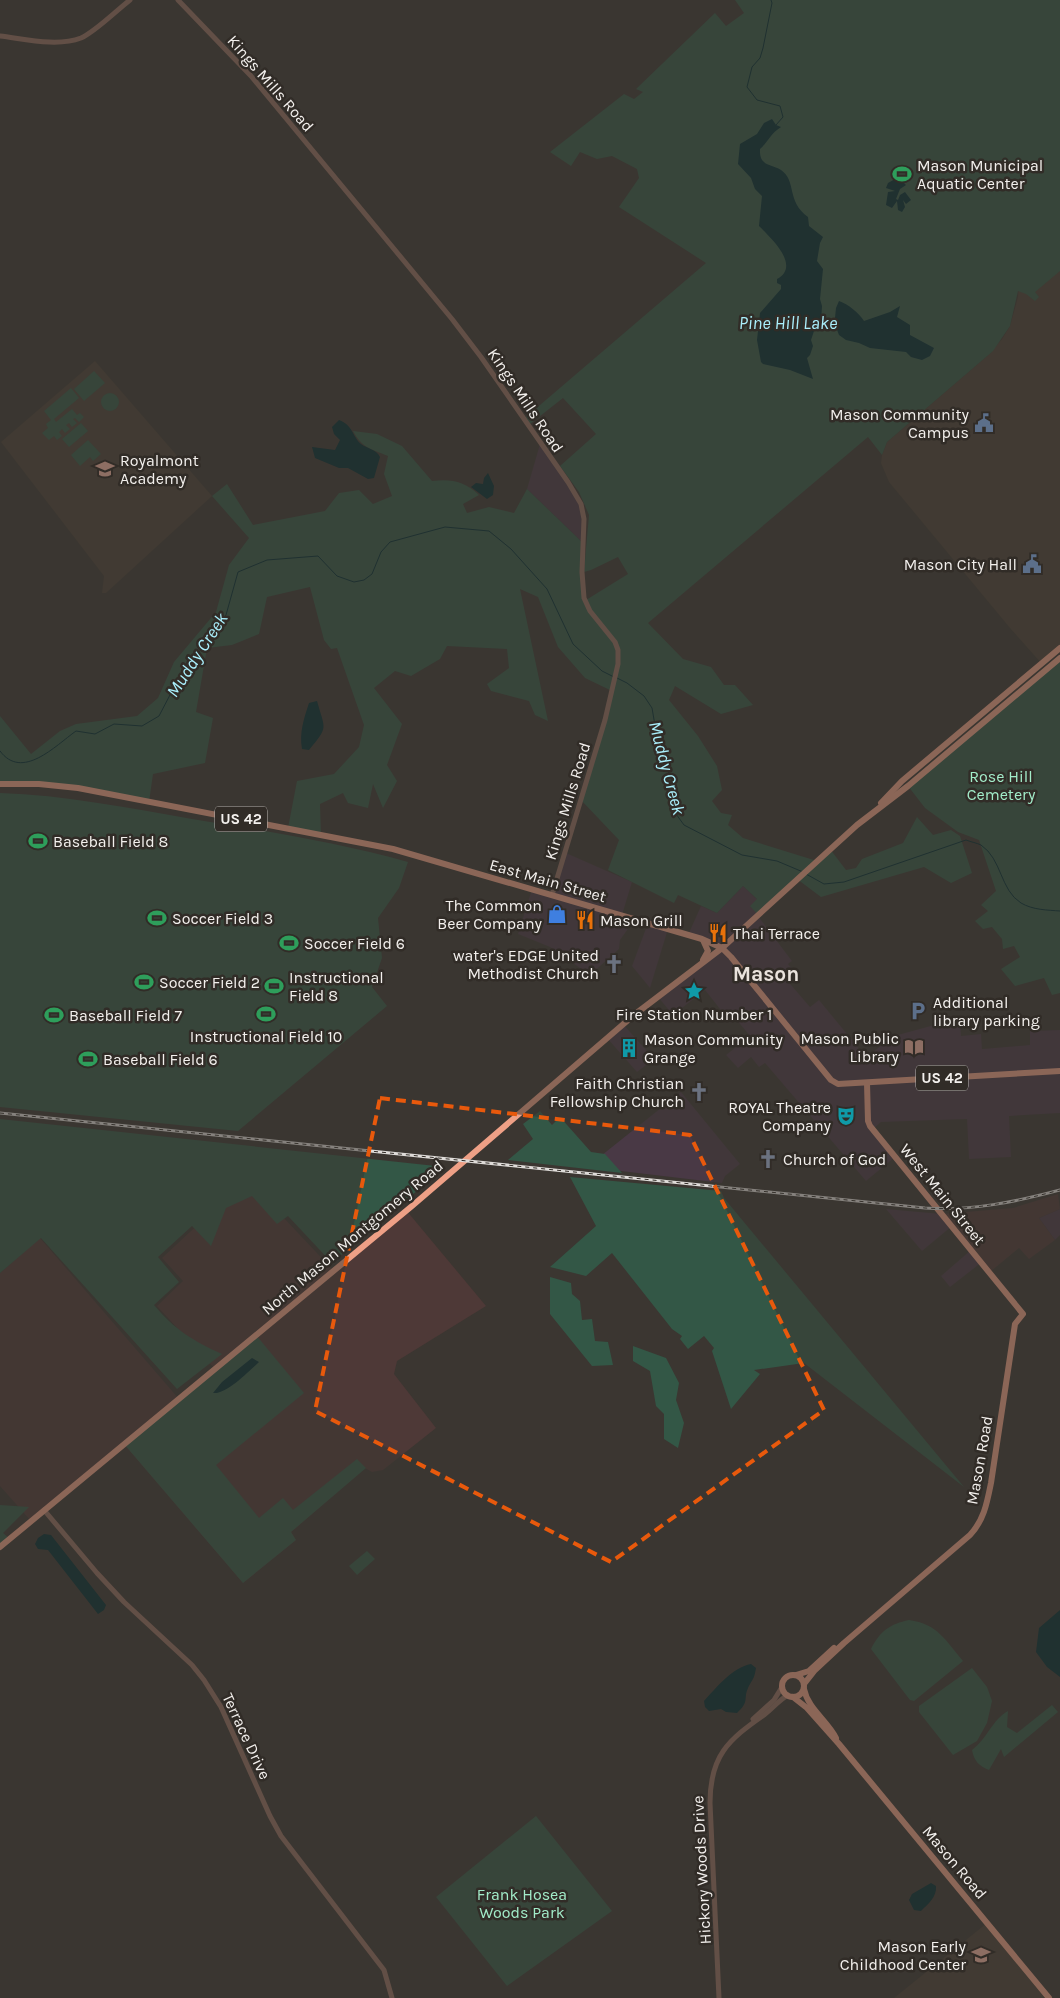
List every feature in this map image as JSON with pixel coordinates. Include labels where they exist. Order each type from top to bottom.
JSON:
[{"type":"main road","points":[[876,810],[902,781],[1060,648]]},
{"type":"main road","points":[[876,810],[915,781],[1060,658]]},
{"type":"main road","name":"East Main Street","points":[[0,784],[39,784],[78,788],[365,843],[422,857],[702,939],[722,948]]},
{"type":"main road","name":"North Mason Montgomery Road","points":[[0,1547],[412,1206],[634,1015],[722,948],[876,810]]},
{"type":"main road","points":[[702,939],[708,951],[702,964]]},
{"type":"main road","name":"US 42","points":[[722,948],[740,967],[831,1080],[838,1084],[1060,1071]]},
{"type":"main road","name":"West Main Street","points":[[867,1083],[868,1121],[870,1126],[1023,1314]]},
{"type":"main road","name":"Mason Road","points":[[839,1744],[832,1730],[808,1703],[804,1686],[816,1670],[844,1643],[970,1535],[980,1522],[991,1483],[1015,1324],[1023,1314]]},
{"type":"main road","name":"Mason Road","points":[[796,1675],[806,1673],[819,1660],[844,1643]]},
{"type":"main road","points":[[796,1675],[801,1678],[804,1686],[800,1694],[791,1696],[782,1687],[785,1678],[796,1675]]},
{"type":"main road","name":"Mason Road","points":[[791,1696],[807,1708],[839,1744],[1049,1998]]},
{"type":"street","points":[[0,36],[49,41],[78,39],[92,31],[130,0]]},
{"type":"street","name":"Kings Mills Road","points":[[178,0],[257,83],[452,319],[481,357],[568,482],[581,504],[584,515],[582,585],[584,598],[590,611],[616,642],[618,664],[591,768],[552,895]]},
{"type":"street","name":"Terrace Drive","points":[[44,1510],[124,1602],[192,1665],[204,1680],[220,1707],[281,1836],[384,1970],[392,1998]]},
{"type":"street","name":"Hickory Woods Drive","points":[[719,1998],[710,1789],[712,1773],[721,1753],[732,1738],[774,1700],[782,1687]]},
{"type":"street","name":"Hickory Woods Drive","points":[[749,1724],[791,1696]]},
{"type":"highlighted area","points":[[380,1098],[690,1135],[824,1410],[611,1562],[315,1411]]},
{"type":"shaded area","name":"Mason Community Campus","points":[[1060,198],[1060,648],[1042,664],[889,482],[881,463],[887,442],[987,356],[1002,339],[1010,326],[1018,297],[1024,202]]},
{"type":"shaded area","name":"Royalmont Academy","points":[[95,361],[212,496],[106,593],[102,593],[104,576],[1,442]]},
{"type":"shaded area","points":[[540,444],[581,504],[583,543],[527,489]]},
{"type":"shaded area","points":[[566,853],[632,882],[622,915],[635,919],[620,940],[619,949],[590,975],[550,947],[518,934],[532,889],[552,895]]},
{"type":"shaded area","points":[[743,886],[766,908],[758,916],[792,961],[788,964],[795,972],[786,979],[810,1007],[819,1000],[866,1057],[894,1036],[960,1018],[961,1036],[981,1034],[982,1049],[1030,1045],[1030,1031],[1060,1030],[1060,1113],[1009,1116],[1011,1157],[969,1159],[967,1119],[881,1122],[873,1129],[895,1157],[866,1181],[765,1063],[759,1067],[751,1057],[738,1068],[726,1055],[750,1036],[736,1019],[731,1023],[705,990],[673,1015],[658,997],[721,949],[688,935],[701,906],[717,913]]},
{"type":"shaded area","points":[[648,923],[668,929],[650,988],[632,966]]},
{"type":"shaded area","points":[[623,1024],[654,1059],[637,1072],[607,1038]]},
{"type":"shaded area","points":[[681,1092],[740,1164],[725,1176],[722,1183],[587,1167]]},
{"type":"shaded area","points":[[247,1179],[334,1271],[406,1210],[486,1306],[397,1361],[394,1374],[436,1428],[383,1470],[372,1472],[365,1468],[291,1532],[296,1540],[243,1583],[124,1444],[31,1521],[0,1486],[0,1273],[40,1238],[179,1399],[215,1369],[157,1306],[183,1281],[162,1258]]},
{"type":"shaded area","points":[[1058,1194],[1060,1209],[1039,1218],[1055,1240],[1029,1259],[1019,1248],[990,1272],[942,1214],[1013,1208]]},
{"type":"shaded area","points":[[886,1209],[942,1214],[952,1226],[922,1251]]},
{"type":"shaded area","points":[[1060,1209],[1060,1235],[1055,1240],[1039,1218]]},
{"type":"shaded area","points":[[971,1250],[982,1262],[950,1287],[941,1276]]},
{"type":"shaded area","name":"Mason Early Childhood Center","points":[[987,1923],[1049,1998],[894,1998]]},
{"type":"green space","points":[[735,0],[1060,0],[1060,271],[1035,292],[1039,297],[1035,301],[1018,291],[1010,326],[993,351],[887,442],[882,455],[868,437],[648,623],[683,659],[711,667],[724,685],[735,685],[753,705],[721,714],[675,686],[669,700],[698,736],[717,766],[722,790],[712,801],[721,813],[732,815],[728,825],[743,838],[817,861],[830,849],[846,870],[856,868],[862,859],[903,843],[917,817],[933,835],[951,830],[960,836],[972,873],[951,883],[924,867],[821,897],[797,879],[758,915],[750,906],[757,899],[743,886],[717,913],[678,895],[674,903],[608,870],[619,840],[581,800],[612,691],[585,678],[558,647],[538,597],[520,589],[548,721],[535,715],[529,701],[491,691],[487,684],[509,668],[507,649],[447,646],[440,659],[411,676],[395,671],[374,688],[402,724],[387,765],[397,781],[383,808],[373,784],[368,808],[348,803],[343,793],[320,804],[321,835],[288,828],[297,781],[334,774],[359,747],[364,725],[337,648],[331,649],[324,640],[310,587],[267,597],[259,634],[232,645],[207,648],[196,712],[213,718],[205,763],[153,774],[149,802],[78,788],[0,784],[0,716],[31,754],[60,731],[76,724],[137,716],[158,698],[174,662],[216,612],[229,565],[249,538],[212,496],[227,484],[253,525],[325,511],[339,493],[359,490],[373,504],[392,496],[384,474],[388,456],[364,445],[353,431],[377,434],[402,446],[432,481],[446,480],[457,482],[473,490],[479,495],[463,504],[467,513],[489,507],[514,513],[527,489],[583,543],[582,572],[586,600],[628,574],[618,557],[584,572],[589,515],[579,492],[560,466],[596,434],[563,398],[530,424],[526,417],[706,263],[619,207],[639,178],[637,169],[612,156],[597,159],[580,152],[571,166],[550,152],[624,94],[634,99],[643,92],[636,89],[715,13],[726,26],[744,13]]},
{"type":"green space","points":[[94,371],[105,383],[84,401],[74,389]]},
{"type":"green space","points":[[71,388],[79,398],[54,419],[56,422],[72,409],[77,415],[80,413],[84,417],[79,422],[75,418],[73,419],[77,423],[72,427],[69,423],[66,425],[70,429],[65,433],[62,429],[59,432],[62,436],[57,440],[54,436],[49,440],[42,433],[48,428],[46,424],[51,420],[44,411]]},
{"type":"green space","points":[[110,393],[116,396],[119,402],[116,408],[110,411],[104,408],[101,402],[104,396]]},
{"type":"green space","points":[[81,423],[88,431],[69,447],[62,439]]},
{"type":"green space","points":[[88,440],[101,454],[93,461],[90,457],[80,466],[71,455]]},
{"type":"green space","name":"Rose Hill Cemetery","points":[[1060,658],[1060,993],[1052,995],[1044,978],[1015,986],[1001,969],[1020,957],[1014,946],[1003,949],[1002,939],[992,927],[983,929],[975,921],[988,911],[981,905],[996,891],[979,840],[958,832],[925,808],[908,786]]},
{"type":"green space","points":[[0,793],[48,796],[120,806],[300,838],[408,862],[399,888],[378,918],[382,958],[372,987],[387,1006],[238,1131],[0,1107]]},
{"type":"green space","points":[[540,1111],[552,1125],[560,1117],[591,1152],[605,1154],[622,1173],[508,1160],[533,1139],[523,1124]]},
{"type":"green space","points":[[0,1119],[445,1167],[332,1263],[288,1216],[277,1224],[252,1196],[226,1208],[211,1246],[192,1226],[158,1257],[179,1282],[154,1305],[185,1334],[222,1354],[177,1389],[41,1238],[0,1273]]},
{"type":"green space","points":[[570,1177],[721,1191],[724,1198],[964,1487],[804,1363],[754,1370],[760,1374],[731,1409],[712,1351],[714,1348],[704,1336],[688,1349],[680,1339],[682,1336],[672,1329],[612,1253],[586,1276],[550,1267],[596,1226]]},
{"type":"green space","points":[[550,1277],[571,1283],[572,1294],[580,1301],[582,1320],[592,1319],[595,1341],[608,1342],[613,1365],[592,1366],[550,1314]]},
{"type":"green space","points":[[256,1335],[304,1393],[216,1465],[259,1518],[283,1498],[293,1510],[357,1459],[366,1468],[291,1532],[296,1540],[243,1583],[124,1444]]},
{"type":"green space","points":[[633,1346],[666,1358],[679,1383],[676,1400],[684,1423],[678,1448],[664,1439],[664,1414],[656,1406],[650,1371],[633,1361]]},
{"type":"green space","points":[[0,1505],[29,1507],[3,1533],[10,1539],[0,1547]]},
{"type":"green space","points":[[367,1551],[375,1559],[357,1575],[349,1566]]},
{"type":"green space","points":[[909,1620],[919,1622],[934,1629],[946,1640],[963,1661],[914,1701],[910,1700],[871,1649],[878,1637],[886,1629]]},
{"type":"green space","points":[[972,1668],[987,1687],[992,1701],[987,1723],[977,1741],[953,1755],[919,1712],[919,1706]]},
{"type":"green space","points":[[1052,1705],[1058,1712],[1004,1757],[1001,1749],[989,1770],[978,1763],[972,1750],[982,1741],[1002,1715],[1008,1711],[1007,1727],[1017,1733]]},
{"type":"green space","name":"Frank Hosea Woods Park","points":[[536,1816],[612,1911],[507,1986],[436,1897]]},
{"type":"water","name":"Pine Hill Lake","points":[[772,119],[776,125],[781,127],[774,132],[760,149],[760,155],[764,162],[781,170],[786,175],[797,204],[808,217],[809,226],[823,237],[817,261],[823,269],[820,299],[822,306],[821,322],[815,328],[811,340],[813,346],[807,358],[813,379],[790,370],[763,364],[757,340],[760,313],[781,289],[777,279],[784,274],[786,267],[782,252],[759,226],[762,196],[755,189],[751,178],[738,164],[740,144],[757,134],[764,123]]},
{"type":"water","points":[[895,179],[906,185],[900,189],[896,199],[898,200],[900,195],[905,192],[911,200],[906,204],[903,200],[905,207],[902,212],[898,210],[897,201],[892,208],[886,205],[888,192],[895,191],[886,188],[888,183]]},
{"type":"water","points":[[839,301],[853,309],[864,321],[890,312],[900,306],[897,317],[910,325],[910,335],[934,348],[930,356],[922,360],[911,357],[906,352],[870,348],[846,340],[839,335],[836,327],[836,308]]},
{"type":"water","points":[[339,420],[350,428],[361,444],[374,451],[380,457],[374,478],[368,479],[348,468],[339,468],[315,458],[312,447],[335,450],[340,440],[334,434],[332,427]]},
{"type":"water","points":[[488,473],[494,486],[493,495],[487,499],[471,487],[476,483],[483,484],[484,478]]},
{"type":"water","points":[[317,701],[323,723],[322,732],[309,750],[302,749],[302,731],[305,714],[309,703]]},
{"type":"water","points":[[252,1358],[259,1362],[231,1386],[218,1393],[213,1393],[222,1382]]},
{"type":"water","points":[[44,1534],[51,1535],[106,1605],[104,1610],[98,1614],[48,1550],[38,1549],[35,1544],[38,1538]]},
{"type":"water","points":[[1060,1610],[1060,1677],[1047,1667],[1036,1652],[1039,1628]]},
{"type":"water","points":[[751,1664],[756,1668],[754,1677],[741,1709],[737,1713],[726,1712],[721,1709],[709,1711],[705,1707],[704,1701],[719,1684],[738,1669]]},
{"type":"water","points":[[931,1883],[936,1886],[934,1897],[921,1911],[914,1910],[909,1900],[912,1894]]},
{"type":"waterway","points":[[771,0],[763,48],[760,58],[752,67],[747,87],[757,100],[780,106],[783,117],[776,125]]},
{"type":"waterway","name":"Muddy Creek","points":[[0,751],[9,759],[18,763],[28,762],[49,752],[76,731],[95,734],[114,724],[142,726],[159,716],[183,670],[208,642],[226,615],[238,572],[267,560],[318,556],[337,576],[354,582],[364,580],[372,574],[381,552],[390,542],[445,527],[489,531],[511,549],[547,589],[573,644],[602,671],[614,677]]},
{"type":"waterway","name":"Muddy Creek","points":[[617,678],[644,696],[652,708],[657,737],[674,788],[676,814],[684,825],[742,855],[777,861],[803,872]]},
{"type":"waterway","name":"Muddy Creek","points":[[806,874],[824,884],[844,882],[966,840],[981,845],[988,851],[1009,890],[1021,903],[1035,908],[1060,911]]},
{"type":"railway","points":[[0,1113],[925,1208],[942,1209],[993,1205],[1060,1190]]},
{"type":"place","name":"Mason Municipal Aquatic Center","points":[[902,174]]},
{"type":"place","name":"Mason Community Campus","points":[[984,423]]},
{"type":"place","name":"Royalmont Academy","points":[[105,469]]},
{"type":"place","name":"Mason City Hall","points":[[1032,564]]},
{"type":"place","name":"Baseball Field 8","points":[[38,841]]},
{"type":"place","name":"The Common Beer Company","points":[[557,914]]},
{"type":"place","name":"Soccer Field 3","points":[[157,918]]},
{"type":"place","name":"Mason Grill","points":[[585,920]]},
{"type":"place","name":"Thai Terrace","points":[[718,933]]},
{"type":"place","name":"Soccer Field 6","points":[[289,943]]},
{"type":"place","name":"water's EDGE United Methodist Church","points":[[614,964]]},
{"type":"place","name":"Soccer Field 2","points":[[144,982]]},
{"type":"place","name":"Instructional Field 8","points":[[274,986]]},
{"type":"place","name":"Fire Station Number 1","points":[[694,991]]},
{"type":"place","name":"Additional library parking","points":[[918,1011]]},
{"type":"place","name":"Instructional Field 10","points":[[266,1014]]},
{"type":"place","name":"Baseball Field 7","points":[[54,1015]]},
{"type":"place","name":"Mason Public Library","points":[[914,1047]]},
{"type":"place","name":"Mason Community Grange","points":[[629,1048]]},
{"type":"place","name":"Baseball Field 6","points":[[88,1059]]},
{"type":"place","name":"Faith Christian Fellowship Church","points":[[699,1092]]},
{"type":"place","name":"ROYAL Theatre Company","points":[[846,1116]]},
{"type":"place","name":"Church of God","points":[[768,1159]]},
{"type":"place","name":"Mason Early Childhood Center","points":[[981,1955]]},
{"type":"district","name":"Mason","points":[[766,974]]}]
